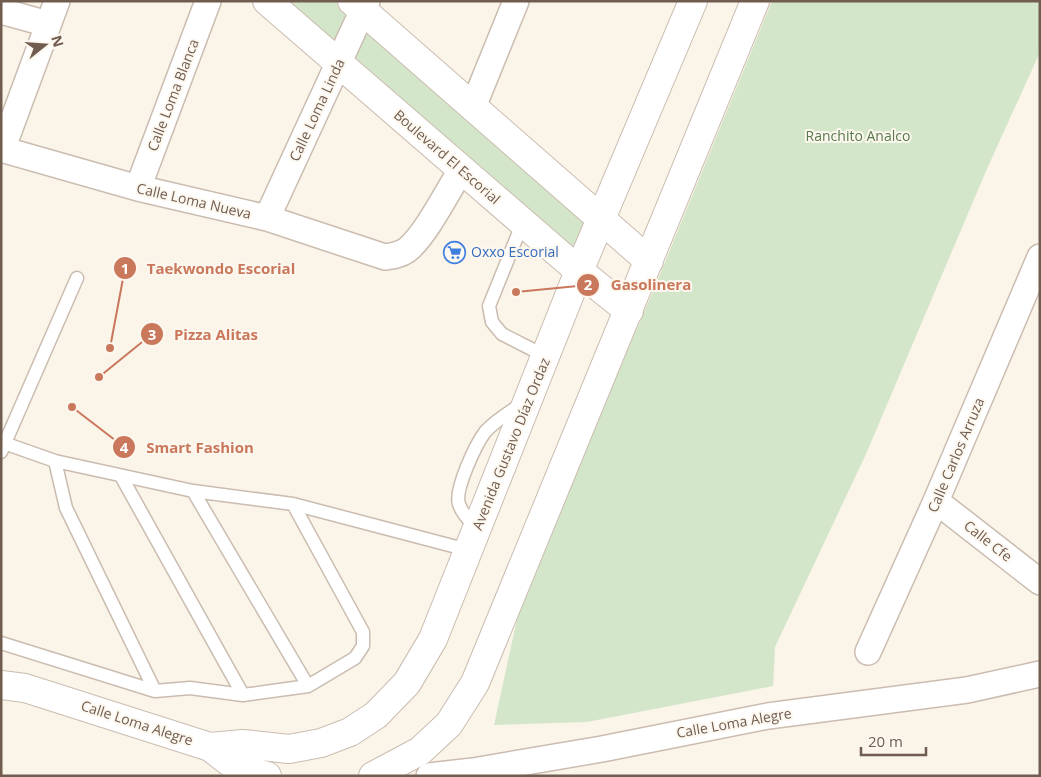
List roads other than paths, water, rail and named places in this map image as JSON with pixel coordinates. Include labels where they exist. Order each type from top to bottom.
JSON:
[{"type":"street","points":[[2,149],[57,1]]},
{"type":"street","name":"Calle Loma Blanca","points":[[138,188],[208,1]]},
{"type":"street","name":"Boulevard El Escorial","points":[[267,1],[461,170],[579,271],[629,311]]},
{"type":"street","points":[[473,107],[516,1]]},
{"type":"street","name":"Avenida Gustavo Díaz Ordaz","points":[[210,747],[243,744],[289,749],[321,743],[350,732],[376,715],[407,684],[433,639],[579,271],[693,1]]},
{"type":"street","points":[[373,776],[420,751],[449,724],[475,684],[755,1]]},
{"type":"street","points":[[361,5],[600,220],[649,261]]},
{"type":"street","name":"Calle Loma Linda","points":[[267,218],[338,63],[361,5]]},
{"type":"street","points":[[1,11],[48,24]]},
{"type":"street","name":"Calle Loma Nueva","points":[[2,149],[138,188],[267,218],[385,257],[396,255],[406,250],[418,239],[461,170]]},
{"type":"street","name":"Calle Carlos Arruza","points":[[868,652],[936,500],[1040,257]]},
{"type":"street","name":"Calle Cfe","points":[[936,500],[1040,582]]},
{"type":"street","name":"Calle Loma Alegre","points":[[429,776],[473,771],[592,750],[768,716],[967,690],[1040,674]]},
{"type":"street","name":"Calle Loma Alegre","points":[[1,686],[25,688],[210,747],[236,767],[266,776]]},
{"type":"lane","points":[[523,222],[489,306],[492,322],[502,334],[545,356]]},
{"type":"lane","points":[[77,278],[2,446],[55,461],[121,476],[193,490],[293,504],[473,539]]},
{"type":"lane","points":[[55,461],[66,508],[155,691]]},
{"type":"lane","points":[[121,476],[243,695]]},
{"type":"lane","points":[[193,490],[308,686]]},
{"type":"lane","points":[[1,643],[155,691],[190,688],[243,695],[308,686],[355,658],[364,646],[363,632],[293,504]]},
{"type":"place","name":"Oxxo Escorial","points":[[455,252]]},
{"type":"place","name":"Gasolinera","points":[[516,292]]},
{"type":"place","name":"Taekwondo Escorial","points":[[110,348]]},
{"type":"place","name":"Pizza Alitas","points":[[99,377]]},
{"type":"place","name":"Smart Fashion","points":[[72,407]]},
{"type":"park label","name":"Ranchito Analco","points":[[858,136]]}]
